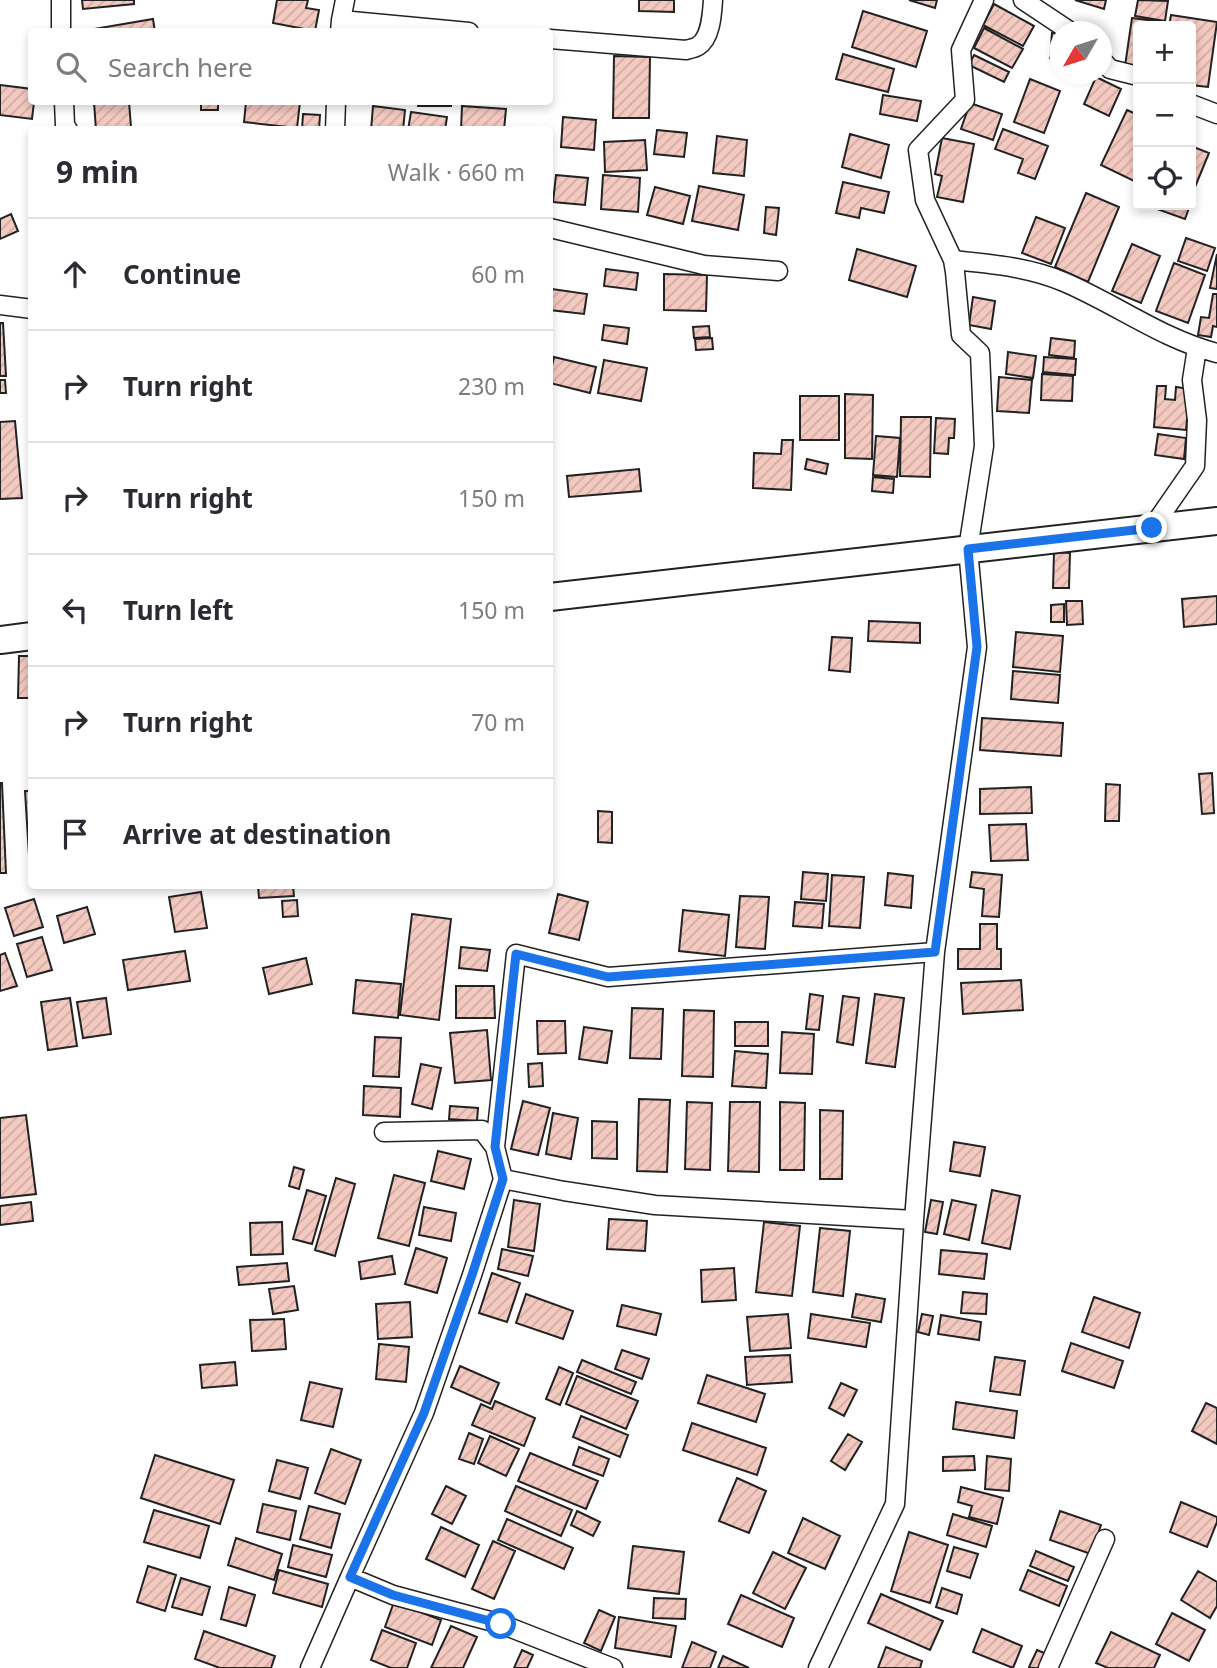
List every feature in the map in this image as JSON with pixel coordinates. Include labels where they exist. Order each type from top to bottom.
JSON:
[{"type":"main road","points":[[553,597],[1217,522]]},
{"type":"main road","points":[[0,639],[28,636]]},
{"type":"street","points":[[61,0],[61,28]]},
{"type":"street","points":[[345,0],[340,26],[383,28]]},
{"type":"street","points":[[553,39],[686,50],[698,46],[704,40],[709,28],[713,0]]},
{"type":"street","points":[[818,1668],[895,1504],[935,952],[977,647],[968,549],[984,446],[980,353],[961,335],[956,272],[925,200],[918,150],[965,100],[961,50],[984,0]]},
{"type":"street","points":[[1023,0],[1054,21]]},
{"type":"street","points":[[1112,70],[1133,75]]},
{"type":"street","points":[[64,105],[66,126]]},
{"type":"street","points":[[335,126],[336,105]]},
{"type":"street","points":[[1196,106],[1217,114]]},
{"type":"street","points":[[553,229],[704,265],[778,271]]},
{"type":"street","points":[[953,260],[1024,269],[1065,282],[1158,330],[1197,348],[1217,353]]},
{"type":"street","points":[[0,305],[28,308]]},
{"type":"street","points":[[1152,528],[1195,466],[1197,420],[1192,380],[1197,348]]},
{"type":"street","points":[[310,1668],[424,1413],[503,1179],[495,1147],[516,954],[608,977],[935,952]]},
{"type":"street","points":[[384,1132],[482,1130],[495,1147]]},
{"type":"street","points":[[503,1179],[655,1205],[914,1220]]},
{"type":"street","points":[[1048,1668],[1105,1539]]},
{"type":"street","points":[[350,1577],[393,1595],[501,1624],[580,1662],[613,1668]]},
{"type":"building","points":[[82,0],[134,0],[134,4],[83,9]]},
{"type":"building","points":[[277,0],[308,0],[306,8],[319,10],[316,28],[273,23]]},
{"type":"building","points":[[639,0],[674,0],[674,12],[639,11]]},
{"type":"building","points":[[909,0],[937,0],[935,8]]},
{"type":"building","points":[[1075,0],[1106,0],[1104,9]]},
{"type":"building","points":[[1138,0],[1168,1],[1165,21],[1135,16]]},
{"type":"building","points":[[994,4],[1034,26],[1023,46],[983,25]]},
{"type":"building","points":[[863,11],[927,31],[916,67],[852,47]]},
{"type":"building","points":[[1171,15],[1217,22],[1208,87],[1196,86],[1196,21],[1170,21]]},
{"type":"building","points":[[1132,18],[1156,21],[1133,21],[1133,67],[1125,66]]},
{"type":"building","points":[[153,19],[154,28],[100,28]]},
{"type":"building","points":[[984,28],[1023,49],[1012,68],[974,48]]},
{"type":"building","points":[[843,54],[894,69],[888,92],[836,79]]},
{"type":"building","points":[[974,55],[1009,72],[1004,82],[969,65]]},
{"type":"building","points":[[614,56],[650,57],[649,118],[613,118]]},
{"type":"building","points":[[1030,79],[1060,91],[1044,133],[1014,122]]},
{"type":"building","points":[[1093,84],[1111,84],[1121,89],[1109,116],[1084,104]]},
{"type":"building","points":[[0,85],[28,88],[28,105],[34,105],[32,119],[0,115]]},
{"type":"building","points":[[883,95],[921,101],[917,121],[880,114]]},
{"type":"building","points":[[970,103],[1002,114],[993,140],[961,129]]},
{"type":"building","points":[[94,105],[129,105],[131,126],[96,126]]},
{"type":"building","points":[[201,105],[218,105],[218,110],[201,110]]},
{"type":"building","points":[[246,105],[300,105],[297,126],[244,122]]},
{"type":"building","points":[[418,105],[451,105],[451,106]]},
{"type":"building","points":[[373,106],[405,110],[403,126],[371,126]]},
{"type":"building","points":[[462,106],[506,109],[504,126],[461,126]]},
{"type":"building","points":[[1127,110],[1133,113],[1133,181],[1101,165]]},
{"type":"building","points":[[411,112],[447,117],[446,126],[409,126]]},
{"type":"building","points":[[303,114],[320,115],[319,126],[302,126]]},
{"type":"building","points":[[563,117],[596,120],[594,150],[561,147]]},
{"type":"building","points":[[1003,129],[1048,146],[1035,179],[1018,173],[1023,159],[995,149]]},
{"type":"building","points":[[657,130],[687,133],[684,157],[654,154]]},
{"type":"building","points":[[850,134],[889,145],[881,178],[842,167]]},
{"type":"building","points":[[717,136],[747,140],[744,176],[713,173]]},
{"type":"building","points":[[942,138],[974,144],[963,202],[937,197],[942,176],[935,174]]},
{"type":"building","points":[[645,140],[647,170],[605,172],[604,142]]},
{"type":"building","points":[[1196,148],[1209,153],[1196,185]]},
{"type":"building","points":[[556,175],[588,178],[585,205],[553,202]]},
{"type":"building","points":[[603,175],[640,178],[638,212],[601,209]]},
{"type":"building","points":[[843,182],[889,192],[884,213],[861,208],[859,218],[836,213]]},
{"type":"building","points":[[699,186],[744,195],[738,230],[692,221]]},
{"type":"building","points":[[655,187],[690,196],[683,224],[647,215]]},
{"type":"building","points":[[1086,193],[1119,207],[1088,282],[1055,267]]},
{"type":"building","points":[[766,207],[779,208],[776,235],[764,233]]},
{"type":"building","points":[[1160,210],[1188,210],[1185,219]]},
{"type":"building","points":[[11,214],[18,231],[0,239],[0,219]]},
{"type":"building","points":[[1036,217],[1065,228],[1051,264],[1022,253]]},
{"type":"building","points":[[1186,238],[1215,248],[1207,271],[1178,261]]},
{"type":"building","points":[[1132,244],[1160,256],[1141,303],[1112,291]]},
{"type":"building","points":[[857,249],[916,266],[907,297],[849,280]]},
{"type":"building","points":[[1217,254],[1217,289],[1210,288]]},
{"type":"building","points":[[1174,263],[1205,275],[1188,323],[1156,311]]},
{"type":"building","points":[[606,269],[638,273],[636,290],[604,286]]},
{"type":"building","points":[[664,274],[707,275],[706,311],[664,310]]},
{"type":"building","points":[[553,289],[587,294],[584,314],[553,310]]},
{"type":"building","points":[[1213,294],[1217,294],[1217,327],[1213,326],[1211,337],[1198,335],[1201,317],[1209,318]]},
{"type":"building","points":[[973,297],[995,301],[991,329],[969,325]]},
{"type":"building","points":[[0,323],[3,323],[6,376],[0,376]]},
{"type":"building","points":[[604,325],[629,328],[627,344],[602,340]]},
{"type":"building","points":[[709,326],[710,337],[694,338],[693,327]]},
{"type":"building","points":[[712,338],[713,349],[696,350],[695,339]]},
{"type":"building","points":[[1051,338],[1075,341],[1074,358],[1049,355]]},
{"type":"building","points":[[1008,352],[1036,356],[1033,378],[1006,374]]},
{"type":"building","points":[[554,357],[596,367],[590,393],[553,384]]},
{"type":"building","points":[[1044,357],[1076,359],[1075,375],[1043,372]]},
{"type":"building","points":[[604,360],[647,368],[641,401],[598,393]]},
{"type":"building","points":[[1042,374],[1073,376],[1072,401],[1041,400]]},
{"type":"building","points":[[999,377],[1032,380],[1029,413],[997,411]]},
{"type":"building","points":[[0,380],[5,380],[6,393],[0,393]]},
{"type":"building","points":[[1157,386],[1166,386],[1165,399],[1175,400],[1176,387],[1190,389],[1186,430],[1154,427]]},
{"type":"building","points":[[845,394],[873,395],[872,459],[845,458]]},
{"type":"building","points":[[800,396],[839,396],[839,440],[800,440]]},
{"type":"building","points":[[901,417],[931,417],[930,477],[900,476]]},
{"type":"building","points":[[936,418],[955,419],[954,438],[949,438],[948,454],[934,453]]},
{"type":"building","points":[[15,421],[22,498],[0,499],[0,422]]},
{"type":"building","points":[[1158,434],[1186,438],[1184,459],[1155,455]]},
{"type":"building","points":[[876,436],[900,438],[897,477],[873,475]]},
{"type":"building","points":[[782,440],[793,440],[791,490],[753,488],[754,453],[781,454]]},
{"type":"building","points":[[807,459],[828,464],[826,474],[805,469]]},
{"type":"building","points":[[639,469],[641,491],[569,497],[567,476]]},
{"type":"building","points":[[873,477],[894,479],[893,493],[872,491]]},
{"type":"building","points":[[1054,552],[1070,553],[1069,588],[1053,588]]},
{"type":"building","points":[[1217,596],[1217,624],[1184,627],[1182,599]]},
{"type":"building","points":[[1066,601],[1082,601],[1083,624],[1067,625]]},
{"type":"building","points":[[1064,604],[1064,622],[1051,622],[1051,605]]},
{"type":"building","points":[[869,621],[920,623],[920,643],[868,641]]},
{"type":"building","points":[[1016,632],[1063,636],[1060,672],[1013,667]]},
{"type":"building","points":[[832,637],[852,638],[850,672],[829,670]]},
{"type":"building","points":[[19,656],[28,656],[28,698],[18,698]]},
{"type":"building","points":[[1013,671],[1060,675],[1058,703],[1011,699]]},
{"type":"building","points":[[982,718],[1063,723],[1061,756],[980,750]]},
{"type":"building","points":[[1212,773],[1214,813],[1202,814],[1199,774]]},
{"type":"building","points":[[2,783],[6,873],[0,873]]},
{"type":"building","points":[[1106,784],[1120,785],[1119,821],[1105,821]]},
{"type":"building","points":[[1031,787],[1032,813],[980,814],[980,789]]},
{"type":"building","points":[[25,791],[28,791],[28,839]]},
{"type":"building","points":[[598,811],[612,812],[612,843],[598,842]]},
{"type":"building","points":[[1026,824],[1028,860],[991,861],[989,825]]},
{"type":"building","points":[[803,872],[828,874],[826,901],[801,899]]},
{"type":"building","points":[[972,872],[1002,875],[999,917],[982,916],[984,889],[970,887]]},
{"type":"building","points":[[888,873],[913,876],[911,908],[885,905]]},
{"type":"building","points":[[832,875],[864,877],[860,928],[829,926]]},
{"type":"building","points":[[258,889],[293,889],[294,896],[259,898]]},
{"type":"building","points":[[201,892],[207,928],[175,932],[169,897]]},
{"type":"building","points":[[558,894],[588,902],[579,940],[549,933]]},
{"type":"building","points":[[740,896],[769,897],[765,949],[736,947]]},
{"type":"building","points":[[34,899],[43,927],[14,936],[5,908]]},
{"type":"building","points":[[297,900],[298,916],[283,917],[282,901]]},
{"type":"building","points":[[795,902],[824,904],[822,928],[793,926]]},
{"type":"building","points":[[87,907],[95,934],[64,943],[57,916]]},
{"type":"building","points":[[683,910],[729,915],[725,956],[679,951]]},
{"type":"building","points":[[412,914],[451,919],[439,1020],[400,1015]]},
{"type":"building","points":[[980,924],[997,924],[997,949],[1001,949],[1001,969],[958,969],[958,949],[980,949]]},
{"type":"building","points":[[42,937],[52,970],[27,977],[17,944]]},
{"type":"building","points":[[461,947],[490,950],[487,971],[459,968]]},
{"type":"building","points":[[185,951],[190,981],[128,990],[123,960]]},
{"type":"building","points":[[5,953],[17,986],[0,991],[0,955]]},
{"type":"building","points":[[306,958],[312,984],[269,994],[263,968]]},
{"type":"building","points":[[356,980],[401,984],[398,1018],[353,1013]]},
{"type":"building","points":[[1021,980],[1023,1010],[963,1014],[961,983]]},
{"type":"building","points":[[456,986],[494,986],[495,1018],[456,1018]]},
{"type":"building","points":[[810,994],[823,996],[819,1030],[806,1029]]},
{"type":"building","points":[[875,994],[904,998],[895,1067],[866,1063]]},
{"type":"building","points":[[843,996],[859,998],[853,1045],[837,1042]]},
{"type":"building","points":[[70,998],[77,1046],[48,1050],[41,1002]]},
{"type":"building","points":[[106,998],[111,1034],[83,1038],[77,1002]]},
{"type":"building","points":[[632,1008],[663,1009],[661,1059],[630,1058]]},
{"type":"building","points":[[684,1010],[714,1011],[713,1077],[682,1076]]},
{"type":"building","points":[[537,1021],[565,1021],[566,1053],[538,1054]]},
{"type":"building","points":[[735,1022],[768,1022],[768,1046],[735,1046]]},
{"type":"building","points":[[584,1027],[612,1031],[607,1063],[579,1059]]},
{"type":"building","points":[[487,1030],[491,1080],[455,1083],[450,1033]]},
{"type":"building","points":[[782,1032],[814,1034],[812,1074],[780,1073]]},
{"type":"building","points":[[375,1037],[401,1038],[399,1077],[373,1076]]},
{"type":"building","points":[[735,1051],[768,1054],[766,1088],[732,1086]]},
{"type":"building","points":[[542,1063],[543,1086],[529,1087],[528,1064]]},
{"type":"building","points":[[421,1064],[441,1068],[432,1109],[412,1104]]},
{"type":"building","points":[[364,1086],[401,1088],[400,1117],[363,1115]]},
{"type":"building","points":[[639,1099],[670,1100],[667,1172],[637,1171]]},
{"type":"building","points":[[523,1101],[550,1108],[538,1155],[511,1149]]},
{"type":"building","points":[[687,1102],[712,1103],[710,1170],[685,1169]]},
{"type":"building","points":[[730,1102],[760,1102],[759,1172],[728,1171]]},
{"type":"building","points":[[780,1102],[805,1103],[804,1170],[780,1170]]},
{"type":"building","points":[[450,1106],[478,1108],[477,1121],[449,1119]]},
{"type":"building","points":[[820,1110],[843,1111],[842,1179],[820,1179]]},
{"type":"building","points":[[553,1113],[578,1118],[571,1159],[546,1154]]},
{"type":"building","points":[[26,1115],[36,1194],[0,1198],[0,1118]]},
{"type":"building","points":[[592,1121],[617,1122],[617,1159],[592,1158]]},
{"type":"building","points":[[954,1142],[985,1147],[980,1176],[950,1171]]},
{"type":"building","points":[[438,1151],[471,1159],[464,1189],[431,1181]]},
{"type":"building","points":[[294,1167],[304,1170],[299,1189],[289,1186]]},
{"type":"building","points":[[394,1175],[425,1183],[409,1246],[378,1238]]},
{"type":"building","points":[[336,1178],[355,1184],[335,1256],[315,1250]]},
{"type":"building","points":[[307,1190],[326,1196],[312,1244],[293,1239]]},
{"type":"building","points":[[992,1190],[1020,1196],[1010,1249],[982,1243]]},
{"type":"building","points":[[514,1200],[540,1204],[534,1251],[508,1247]]},
{"type":"building","points":[[931,1200],[943,1202],[937,1234],[925,1232]]},
{"type":"building","points":[[952,1200],[976,1205],[969,1240],[944,1234]]},
{"type":"building","points":[[31,1202],[33,1221],[0,1225],[0,1206]]},
{"type":"building","points":[[424,1207],[456,1213],[451,1241],[419,1235]]},
{"type":"building","points":[[609,1219],[647,1221],[645,1251],[607,1249]]},
{"type":"building","points":[[282,1222],[283,1254],[251,1255],[250,1223]]},
{"type":"building","points":[[764,1222],[800,1226],[792,1296],[756,1292]]},
{"type":"building","points":[[820,1228],[850,1231],[843,1296],[813,1292]]},
{"type":"building","points":[[416,1248],[447,1258],[437,1293],[405,1284]]},
{"type":"building","points":[[502,1249],[533,1256],[528,1276],[498,1269]]},
{"type":"building","points":[[941,1250],[987,1254],[984,1279],[939,1274]]},
{"type":"building","points":[[392,1256],[395,1274],[361,1279],[359,1262]]},
{"type":"building","points":[[287,1263],[289,1281],[239,1285],[237,1267]]},
{"type":"building","points":[[734,1268],[736,1300],[702,1302],[701,1270]]},
{"type":"building","points":[[492,1273],[520,1283],[507,1322],[479,1313]]},
{"type":"building","points":[[294,1286],[298,1310],[273,1314],[269,1289]]},
{"type":"building","points":[[963,1292],[987,1294],[986,1314],[961,1313]]},
{"type":"building","points":[[526,1294],[573,1311],[563,1339],[516,1323]]},
{"type":"building","points":[[856,1294],[885,1299],[881,1322],[852,1317]]},
{"type":"building","points":[[1094,1297],[1140,1313],[1129,1348],[1082,1332]]},
{"type":"building","points":[[410,1302],[412,1337],[378,1339],[376,1304]]},
{"type":"building","points":[[622,1305],[661,1314],[656,1335],[617,1326]]},
{"type":"building","points":[[788,1314],[791,1348],[750,1351],[747,1317]]},
{"type":"building","points":[[811,1314],[870,1323],[866,1347],[808,1338]]},
{"type":"building","points":[[922,1314],[933,1316],[929,1335],[918,1332]]},
{"type":"building","points":[[941,1315],[981,1322],[979,1340],[938,1334]]},
{"type":"building","points":[[284,1319],[286,1349],[252,1351],[250,1320]]},
{"type":"building","points":[[1071,1343],[1123,1361],[1114,1388],[1062,1371]]},
{"type":"building","points":[[379,1344],[409,1347],[406,1382],[376,1379]]},
{"type":"building","points":[[622,1350],[649,1359],[642,1379],[615,1369]]},
{"type":"building","points":[[790,1355],[792,1382],[747,1385],[745,1357]]},
{"type":"building","points":[[995,1357],[1025,1361],[1020,1395],[990,1391]]},
{"type":"building","points":[[582,1360],[636,1382],[631,1394],[577,1372]]},
{"type":"building","points":[[235,1362],[237,1385],[202,1388],[200,1365]]},
{"type":"building","points":[[460,1366],[499,1383],[490,1404],[451,1387]]},
{"type":"building","points":[[559,1367],[573,1373],[560,1405],[546,1399]]},
{"type":"building","points":[[707,1375],[765,1394],[756,1422],[698,1403]]},
{"type":"building","points":[[577,1376],[638,1401],[626,1429],[566,1404]]},
{"type":"building","points":[[310,1382],[342,1389],[333,1427],[301,1420]]},
{"type":"building","points":[[841,1383],[857,1390],[844,1416],[829,1408]]},
{"type":"building","points":[[495,1401],[535,1418],[524,1446],[472,1425],[481,1404],[492,1409]]},
{"type":"building","points":[[956,1402],[1017,1411],[1014,1438],[953,1429]]},
{"type":"building","points":[[1206,1403],[1217,1408],[1217,1444],[1192,1431]]},
{"type":"building","points":[[581,1416],[628,1435],[620,1457],[573,1437]]},
{"type":"building","points":[[692,1423],[766,1448],[757,1475],[683,1450]]},
{"type":"building","points":[[469,1433],[483,1439],[474,1464],[459,1459]]},
{"type":"building","points":[[848,1434],[862,1442],[845,1470],[831,1461]]},
{"type":"building","points":[[490,1436],[519,1449],[506,1476],[478,1463]]},
{"type":"building","points":[[579,1447],[609,1459],[603,1476],[573,1465]]},
{"type":"building","points":[[331,1449],[361,1460],[345,1504],[315,1493]]},
{"type":"building","points":[[530,1453],[598,1481],[586,1509],[518,1481]]},
{"type":"building","points":[[155,1455],[234,1480],[220,1524],[141,1498]]},
{"type":"building","points":[[974,1456],[975,1470],[943,1471],[943,1457]]},
{"type":"building","points":[[987,1456],[1011,1459],[1009,1491],[985,1489]]},
{"type":"building","points":[[277,1460],[308,1468],[300,1499],[269,1491]]},
{"type":"building","points":[[737,1478],[766,1491],[749,1533],[719,1521]]},
{"type":"building","points":[[446,1486],[466,1496],[452,1524],[432,1514]]},
{"type":"building","points":[[516,1486],[572,1510],[561,1536],[505,1511]]},
{"type":"building","points":[[961,1487],[1003,1498],[997,1524],[969,1517],[972,1506],[958,1502]]},
{"type":"building","points":[[1181,1502],[1217,1517],[1207,1547],[1170,1532]]},
{"type":"building","points":[[263,1504],[296,1511],[290,1540],[257,1532]]},
{"type":"building","points":[[309,1506],[340,1514],[331,1548],[300,1539]]},
{"type":"building","points":[[154,1510],[209,1526],[200,1558],[144,1542]]},
{"type":"building","points":[[577,1511],[600,1522],[593,1536],[571,1525]]},
{"type":"building","points":[[1060,1511],[1101,1525],[1091,1554],[1050,1540]]},
{"type":"building","points":[[953,1514],[992,1526],[986,1547],[947,1535]]},
{"type":"building","points":[[803,1518],[840,1536],[825,1569],[788,1553]]},
{"type":"building","points":[[507,1519],[573,1548],[564,1569],[498,1540]]},
{"type":"building","points":[[441,1527],[479,1545],[465,1577],[426,1559]]},
{"type":"building","points":[[909,1532],[948,1545],[930,1603],[891,1591]]},
{"type":"building","points":[[236,1538],[282,1554],[274,1580],[228,1565]]},
{"type":"building","points":[[493,1541],[515,1551],[494,1599],[472,1589]]},
{"type":"building","points":[[293,1545],[332,1555],[326,1577],[288,1567]]},
{"type":"building","points":[[633,1546],[684,1552],[679,1594],[628,1588]]},
{"type":"building","points":[[954,1547],[978,1554],[970,1578],[947,1571]]},
{"type":"building","points":[[1036,1551],[1074,1567],[1068,1581],[1030,1566]]},
{"type":"building","points":[[773,1552],[806,1568],[785,1609],[753,1593]]},
{"type":"building","points":[[148,1566],[176,1575],[165,1611],[137,1602]]},
{"type":"building","points":[[279,1570],[328,1584],[322,1607],[273,1593]]},
{"type":"building","points":[[1028,1570],[1067,1586],[1059,1606],[1020,1590]]},
{"type":"building","points":[[1198,1571],[1217,1582],[1217,1606],[1210,1618],[1181,1600]]},
{"type":"building","points":[[181,1578],[210,1587],[202,1615],[172,1607]]},
{"type":"building","points":[[229,1587],[255,1595],[246,1626],[221,1619]]},
{"type":"building","points":[[942,1588],[962,1595],[957,1614],[936,1607]]},
{"type":"building","points":[[881,1594],[943,1621],[930,1650],[868,1623]]},
{"type":"building","points":[[741,1595],[794,1618],[782,1647],[728,1624]]},
{"type":"building","points":[[654,1598],[686,1599],[685,1619],[653,1618]]},
{"type":"building","points":[[394,1602],[441,1620],[432,1645],[385,1627]]},
{"type":"building","points":[[599,1610],[615,1617],[601,1651],[584,1643]]},
{"type":"building","points":[[1172,1613],[1205,1630],[1189,1661],[1156,1644]]},
{"type":"building","points":[[619,1617],[676,1626],[671,1657],[615,1648]]},
{"type":"building","points":[[451,1626],[477,1637],[463,1668],[431,1668]]},
{"type":"building","points":[[982,1629],[1022,1646],[1013,1668],[973,1652]]},
{"type":"building","points":[[382,1630],[416,1643],[407,1668],[391,1668],[371,1660]]},
{"type":"building","points":[[204,1631],[275,1656],[271,1668],[220,1668],[195,1659]]},
{"type":"building","points":[[1111,1632],[1160,1655],[1154,1668],[1108,1668],[1096,1663]]},
{"type":"building","points":[[692,1642],[716,1652],[710,1668],[682,1668]]},
{"type":"building","points":[[886,1647],[922,1661],[920,1668],[878,1668]]},
{"type":"building","points":[[522,1650],[533,1655],[527,1668],[514,1668]]},
{"type":"building","points":[[1037,1650],[1049,1655],[1043,1668],[1031,1668],[1029,1667]]},
{"type":"building","points":[[723,1656],[749,1668],[718,1668]]},
{"type":"route","points":[[501,1624],[393,1595],[350,1577],[424,1413],[503,1179],[495,1147],[516,954],[608,977],[935,952],[977,647],[968,549],[1152,528]]}]
